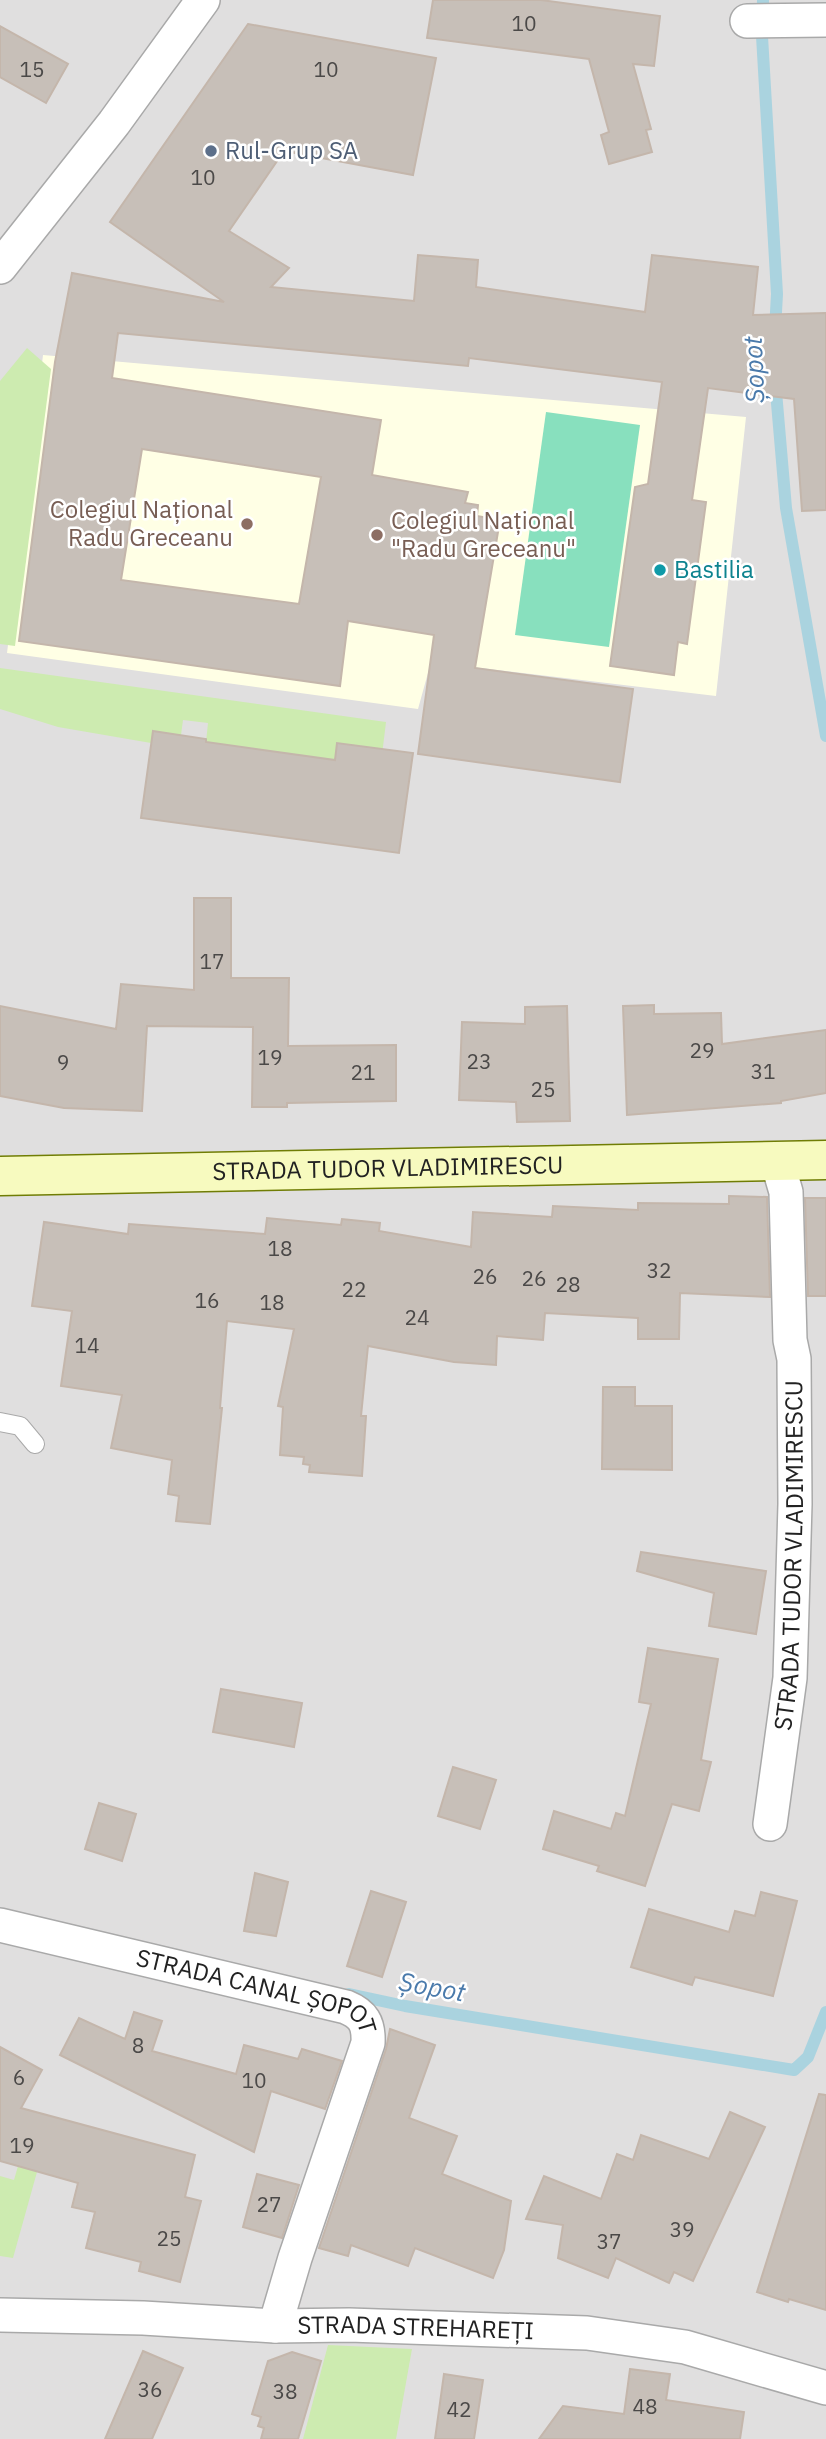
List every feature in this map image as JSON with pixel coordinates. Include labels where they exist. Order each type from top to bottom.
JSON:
[{"type":"main road","name":"STRADA TUDOR VLADIMIRESCU","points":[[0,1176],[826,1160]]},
{"type":"street","points":[[0,267],[114,123],[203,0]]},
{"type":"street","points":[[747,21],[826,20]]},
{"type":"street","name":"STRADA TUDOR VLADIMIRESCU","points":[[770,1824],[790,1678],[795,1504],[794,1359],[790,1340],[786,1192],[777,1161]]},
{"type":"street","name":"STRADA CANAL ȘOPOT","points":[[0,1925],[345,2007],[359,2012],[366,2021],[368,2043],[295,2258],[275,2326]]},
{"type":"street","name":"STRADA STREHAREȚI","points":[[0,2315],[143,2318],[275,2326],[349,2325],[587,2333],[685,2347],[826,2388]]},
{"type":"lane","points":[[0,1422],[20,1426],[35,1444]]},
{"type":"shaded area","points":[[0,0],[826,0],[826,2439],[0,2439]]},
{"type":"shaded area","name":"Colegiul Național \"Radu Greceanu\"","points":[[43,355],[746,417],[716,696],[431,662],[418,709],[7,653]]},
{"type":"green space","points":[[27,348],[51,369],[15,646],[0,644],[0,381]]},
{"type":"green space","points":[[546,412],[640,425],[609,647],[515,635]]},
{"type":"green space","points":[[0,668],[386,722],[382,755],[362,746],[338,743],[335,760],[206,742],[208,723],[183,720],[181,735],[153,731],[151,743],[58,727],[0,709]]},
{"type":"green space","points":[[18,2166],[37,2172],[13,2258],[0,2256],[0,2176],[14,2180]]},
{"type":"green space","points":[[328,2345],[412,2349],[396,2439],[303,2439]]},
{"type":"building","points":[[433,0],[541,0],[660,16],[654,66],[633,64],[651,129],[646,130],[652,152],[609,164],[601,135],[609,132],[589,59],[427,38]]},
{"type":"building","points":[[248,24],[436,58],[413,175],[284,151],[229,231],[289,268],[271,287],[414,301],[418,255],[478,260],[476,287],[645,312],[652,255],[758,267],[753,315],[826,313],[826,510],[802,511],[794,399],[708,388],[692,500],[706,502],[687,644],[678,642],[674,675],[610,666],[635,487],[648,484],[662,382],[469,358],[468,366],[118,333],[112,378],[381,420],[372,475],[468,492],[465,503],[478,505],[477,516],[500,520],[475,668],[633,689],[620,782],[418,754],[434,635],[348,621],[340,686],[19,641],[55,362],[72,273],[224,302],[110,222]],"holes":[[[142,449],[321,477],[299,604],[121,580]]]},
{"type":"building","points":[[0,26],[68,64],[46,103],[0,77]]},
{"type":"building","points":[[153,731],[206,739],[206,742],[335,760],[337,743],[413,753],[399,853],[141,818]]},
{"type":"building","points":[[194,898],[231,898],[231,978],[289,978],[288,1046],[396,1045],[396,1101],[287,1103],[287,1107],[252,1107],[253,1027],[147,1026],[142,1111],[64,1108],[0,1096],[0,1006],[116,1029],[121,984],[194,990]]},
{"type":"building","points":[[654,1005],[654,1014],[721,1013],[722,1044],[826,1030],[826,1093],[781,1103],[627,1115],[623,1006]]},
{"type":"building","points":[[567,1006],[570,1121],[517,1122],[516,1102],[459,1100],[462,1022],[525,1024],[525,1007]]},
{"type":"building","points":[[729,1196],[767,1197],[770,1297],[680,1293],[679,1339],[638,1339],[638,1318],[545,1313],[543,1340],[497,1336],[496,1365],[454,1362],[368,1346],[361,1416],[366,1416],[362,1476],[309,1472],[310,1465],[303,1464],[304,1457],[280,1455],[283,1407],[278,1406],[294,1329],[227,1321],[222,1408],[210,1524],[176,1521],[179,1496],[168,1494],[172,1460],[111,1448],[122,1395],[61,1386],[72,1311],[32,1306],[44,1222],[128,1234],[129,1224],[265,1234],[267,1218],[341,1225],[342,1219],[380,1223],[379,1231],[471,1247],[473,1212],[552,1217],[553,1206],[638,1210],[638,1203],[729,1204]]},
{"type":"building","points":[[805,1198],[826,1198],[826,1296],[808,1296]]},
{"type":"building","points":[[603,1387],[635,1387],[635,1406],[672,1406],[672,1470],[602,1469]]},
{"type":"building","points":[[641,1552],[766,1571],[756,1634],[709,1626],[714,1593],[637,1571]]},
{"type":"building","points":[[648,1648],[718,1659],[701,1760],[711,1762],[699,1811],[672,1804],[645,1886],[597,1871],[599,1866],[543,1849],[554,1811],[611,1829],[616,1813],[625,1816],[651,1704],[639,1702]]},
{"type":"building","points":[[221,1689],[302,1703],[294,1747],[213,1732]]},
{"type":"building","points":[[453,1767],[496,1780],[480,1829],[438,1816]]},
{"type":"building","points":[[99,1803],[136,1814],[122,1861],[85,1849]]},
{"type":"building","points":[[255,1873],[288,1882],[276,1936],[244,1931]]},
{"type":"building","points":[[371,1891],[406,1902],[382,1977],[347,1966]]},
{"type":"building","points":[[761,1892],[797,1901],[773,1996],[695,1977],[692,1985],[631,1967],[649,1909],[729,1932],[735,1911],[755,1916]]},
{"type":"building","points":[[134,2012],[162,2021],[152,2051],[236,2074],[244,2045],[298,2059],[302,2049],[342,2061],[325,2109],[271,2091],[254,2152],[60,2055],[79,2018],[125,2039]]},
{"type":"building","points":[[390,2029],[435,2045],[409,2118],[457,2136],[442,2174],[511,2201],[504,2250],[493,2278],[415,2248],[408,2266],[351,2245],[348,2256],[319,2248],[386,2049]]},
{"type":"building","points":[[0,2047],[42,2070],[21,2108],[195,2155],[185,2197],[201,2201],[180,2282],[139,2271],[141,2262],[86,2248],[95,2212],[72,2207],[78,2183],[0,2161]]},
{"type":"building","points":[[819,2094],[826,2095],[826,2310],[757,2292]]},
{"type":"building","points":[[730,2112],[765,2127],[693,2281],[674,2272],[669,2283],[616,2258],[608,2278],[558,2258],[563,2225],[526,2219],[544,2176],[601,2199],[617,2154],[633,2160],[641,2135],[709,2159]]},
{"type":"building","points":[[257,2174],[299,2185],[282,2238],[243,2227]]},
{"type":"building","points":[[143,2351],[183,2368],[152,2439],[105,2439]]},
{"type":"building","points":[[292,2352],[321,2361],[298,2439],[261,2439],[264,2428],[258,2426],[261,2417],[252,2414],[268,2361]]},
{"type":"building","points":[[630,2369],[670,2374],[666,2400],[744,2412],[740,2439],[539,2439],[563,2406],[624,2414]]},
{"type":"building","points":[[444,2374],[483,2380],[474,2439],[435,2439]]},
{"type":"waterway","name":"Șopot","points":[[763,0],[762,36],[777,294],[775,330]]},
{"type":"waterway","name":"Șopot","points":[[775,380],[786,508],[826,736]]},
{"type":"waterway","name":"Șopot","points":[[349,1994],[405,2006],[794,2070],[808,2057],[826,2012]]},
{"type":"place","name":"Rul-Grup SA","points":[[211,151]]},
{"type":"place","name":"Colegiul Național Radu Greceanu","points":[[247,524]]},
{"type":"place","name":"Colegiul Național \"Radu Greceanu\"","points":[[377,535]]},
{"type":"place","name":"Bastilia","points":[[660,570]]}]
